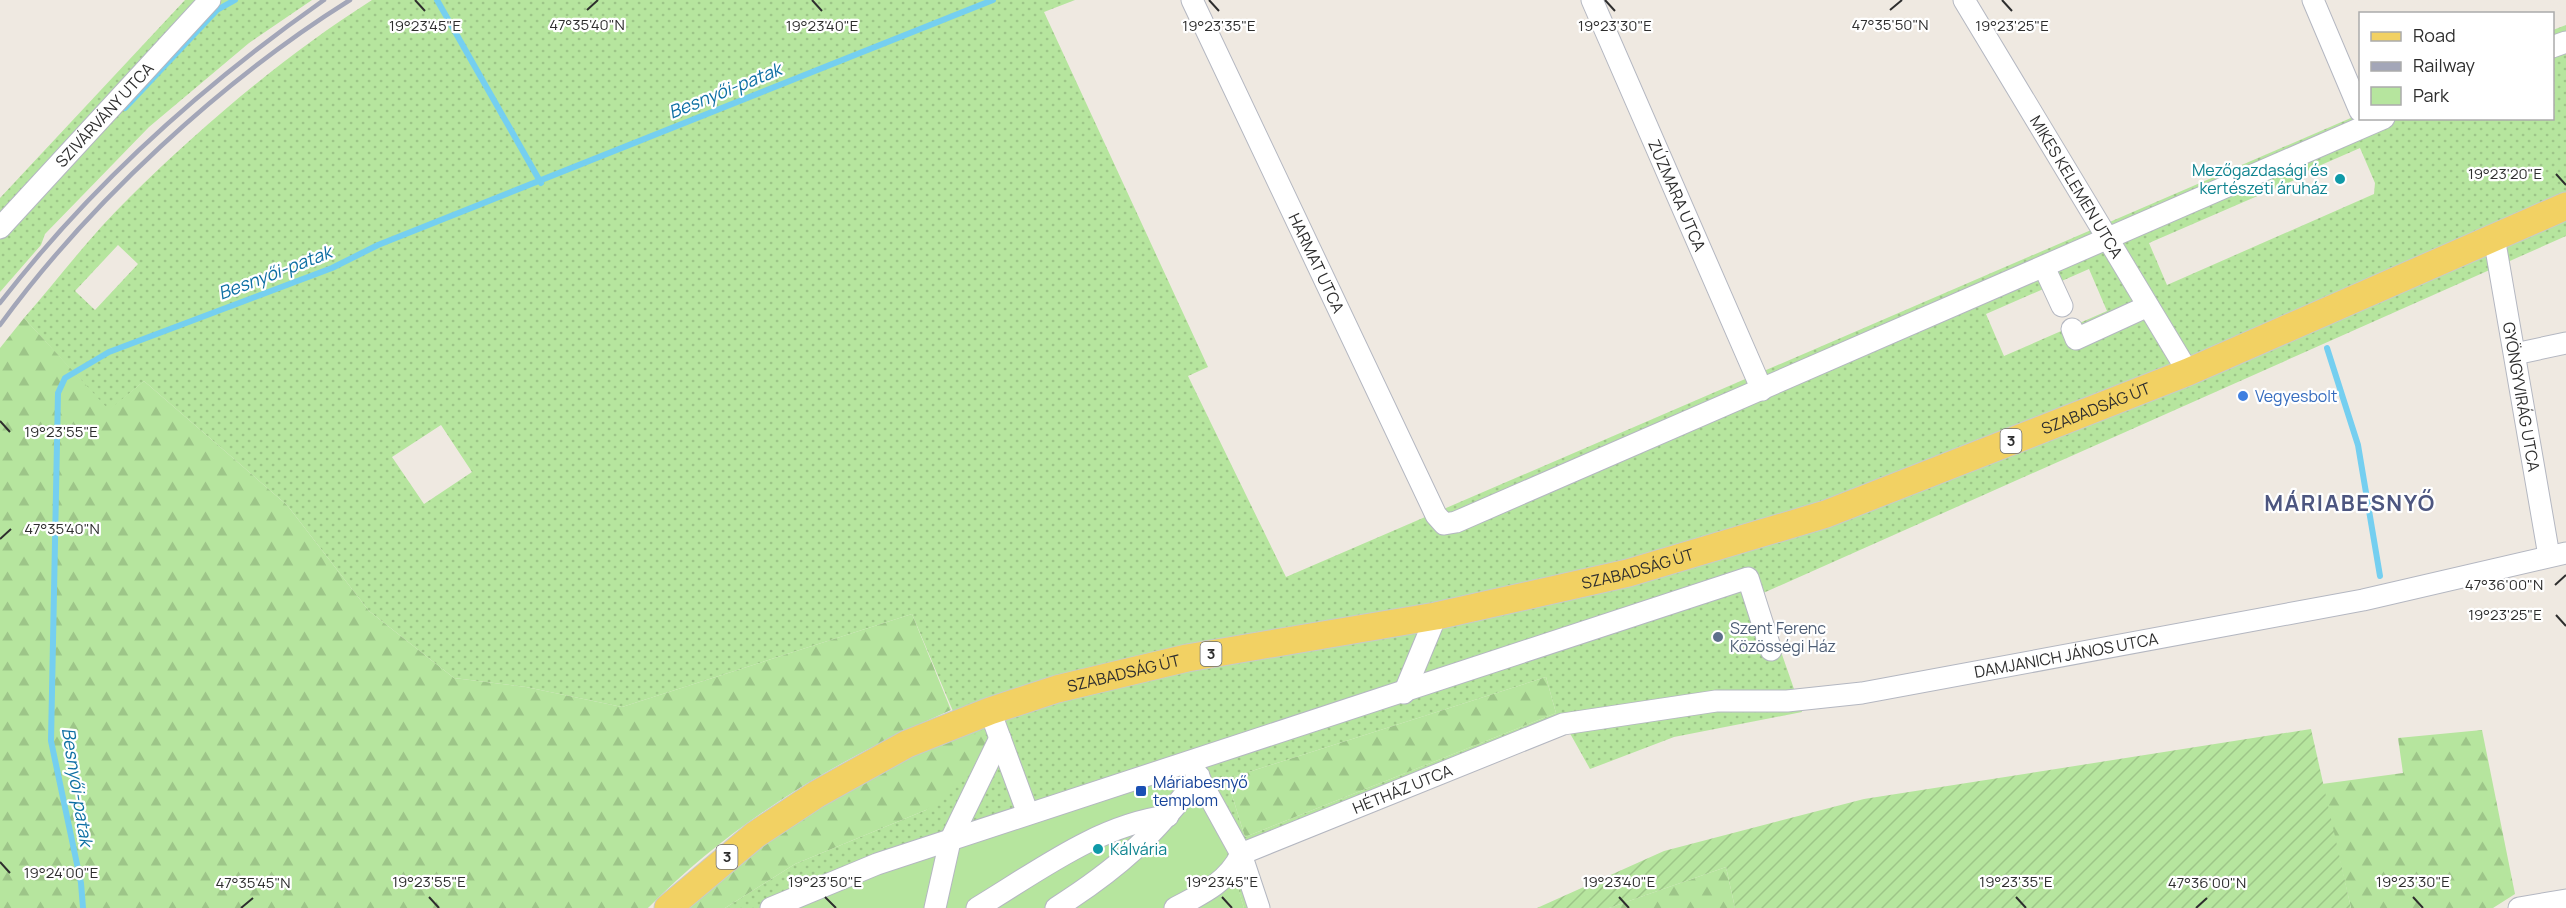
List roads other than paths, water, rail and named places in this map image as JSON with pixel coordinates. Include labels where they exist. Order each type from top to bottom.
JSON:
[{"type":"main road","name":"SZABADSÁG ÚT","points":[[668,908],[725,858],[790,810],[907,744],[990,711],[1057,689],[1187,658],[1436,616],[1628,573],[1826,514],[2188,372],[2566,206]]},
{"type":"street","name":"SZIVÁRVÁNY UTCA","points":[[0,228],[210,0]]},
{"type":"street","name":"HARMAT UTCA","points":[[1192,0],[1436,515],[1444,524],[1456,522],[1762,390]]},
{"type":"street","name":"ZÚZMARA UTCA","points":[[1592,0],[1762,390]]},
{"type":"street","name":"MIKES KELEMEN UTCA","points":[[1964,0],[2188,372]]},
{"type":"street","points":[[2313,0],[2359,97]]},
{"type":"street","points":[[1762,390],[2107,240],[2365,120]]},
{"type":"street","name":"GYÖNGYVIRÁG UTCA","points":[[2494,237],[2515,354],[2558,555]]},
{"type":"street","points":[[2044,267],[2062,306]]},
{"type":"street","points":[[2072,329],[2076,339],[2148,306]]},
{"type":"street","points":[[2515,354],[2566,343]]},
{"type":"street","name":"DAMJANICH JÁNOS UTCA","points":[[1563,724],[1716,701],[1787,701],[1862,693],[2352,602],[2501,570],[2558,555]]},
{"type":"street","points":[[771,908],[877,864],[1028,814],[1194,769],[1404,693],[1748,578],[1771,650]]},
{"type":"street","points":[[1404,693],[1436,616]]},
{"type":"street","points":[[990,711],[1028,814]]},
{"type":"street","name":"HÉTHÁZ UTCA","points":[[1241,854],[1563,724]]},
{"type":"street","points":[[935,908],[950,841],[1000,738]]},
{"type":"street","points":[[1056,908],[1125,860],[1168,816],[1194,769]]},
{"type":"street","points":[[1194,769],[1241,854],[1259,908]]},
{"type":"street","points":[[977,908],[1113,830],[1143,819],[1168,816]]},
{"type":"street","points":[[1176,908],[1220,882],[1235,867],[1241,854]]},
{"type":"street","points":[[2520,908],[2566,900]]},
{"type":"waterway","points":[[125,108],[217,10],[235,0]]},
{"type":"waterway","points":[[437,0],[541,183]]},
{"type":"waterway","name":"Besnyői-patak","points":[[83,908],[81,883],[51,741],[58,393],[65,378],[109,352],[332,268],[378,245],[993,0]]},
{"type":"waterway","points":[[2327,348],[2358,445],[2380,576]]},
{"type":"railway","points":[[0,303],[72,218],[151,139],[235,67],[324,0]]},
{"type":"railway","points":[[0,325],[35,279],[74,234],[160,147],[254,67],[350,0]]},
{"type":"place","name":"Mezőgazdasági és kertészeti áruház","points":[[2340,179]]},
{"type":"place","name":"Vegyesbolt","points":[[2243,396]]},
{"type":"place","name":"Szent Ferenc Közösségi Ház","points":[[1718,637]]},
{"type":"place","name":"Máriabesnyő templom","points":[[1141,791]]},
{"type":"place","name":"Kálvária","points":[[1098,849]]},
{"type":"district","name":"MÁRIABESNYŐ","points":[[2350,503]]}]
